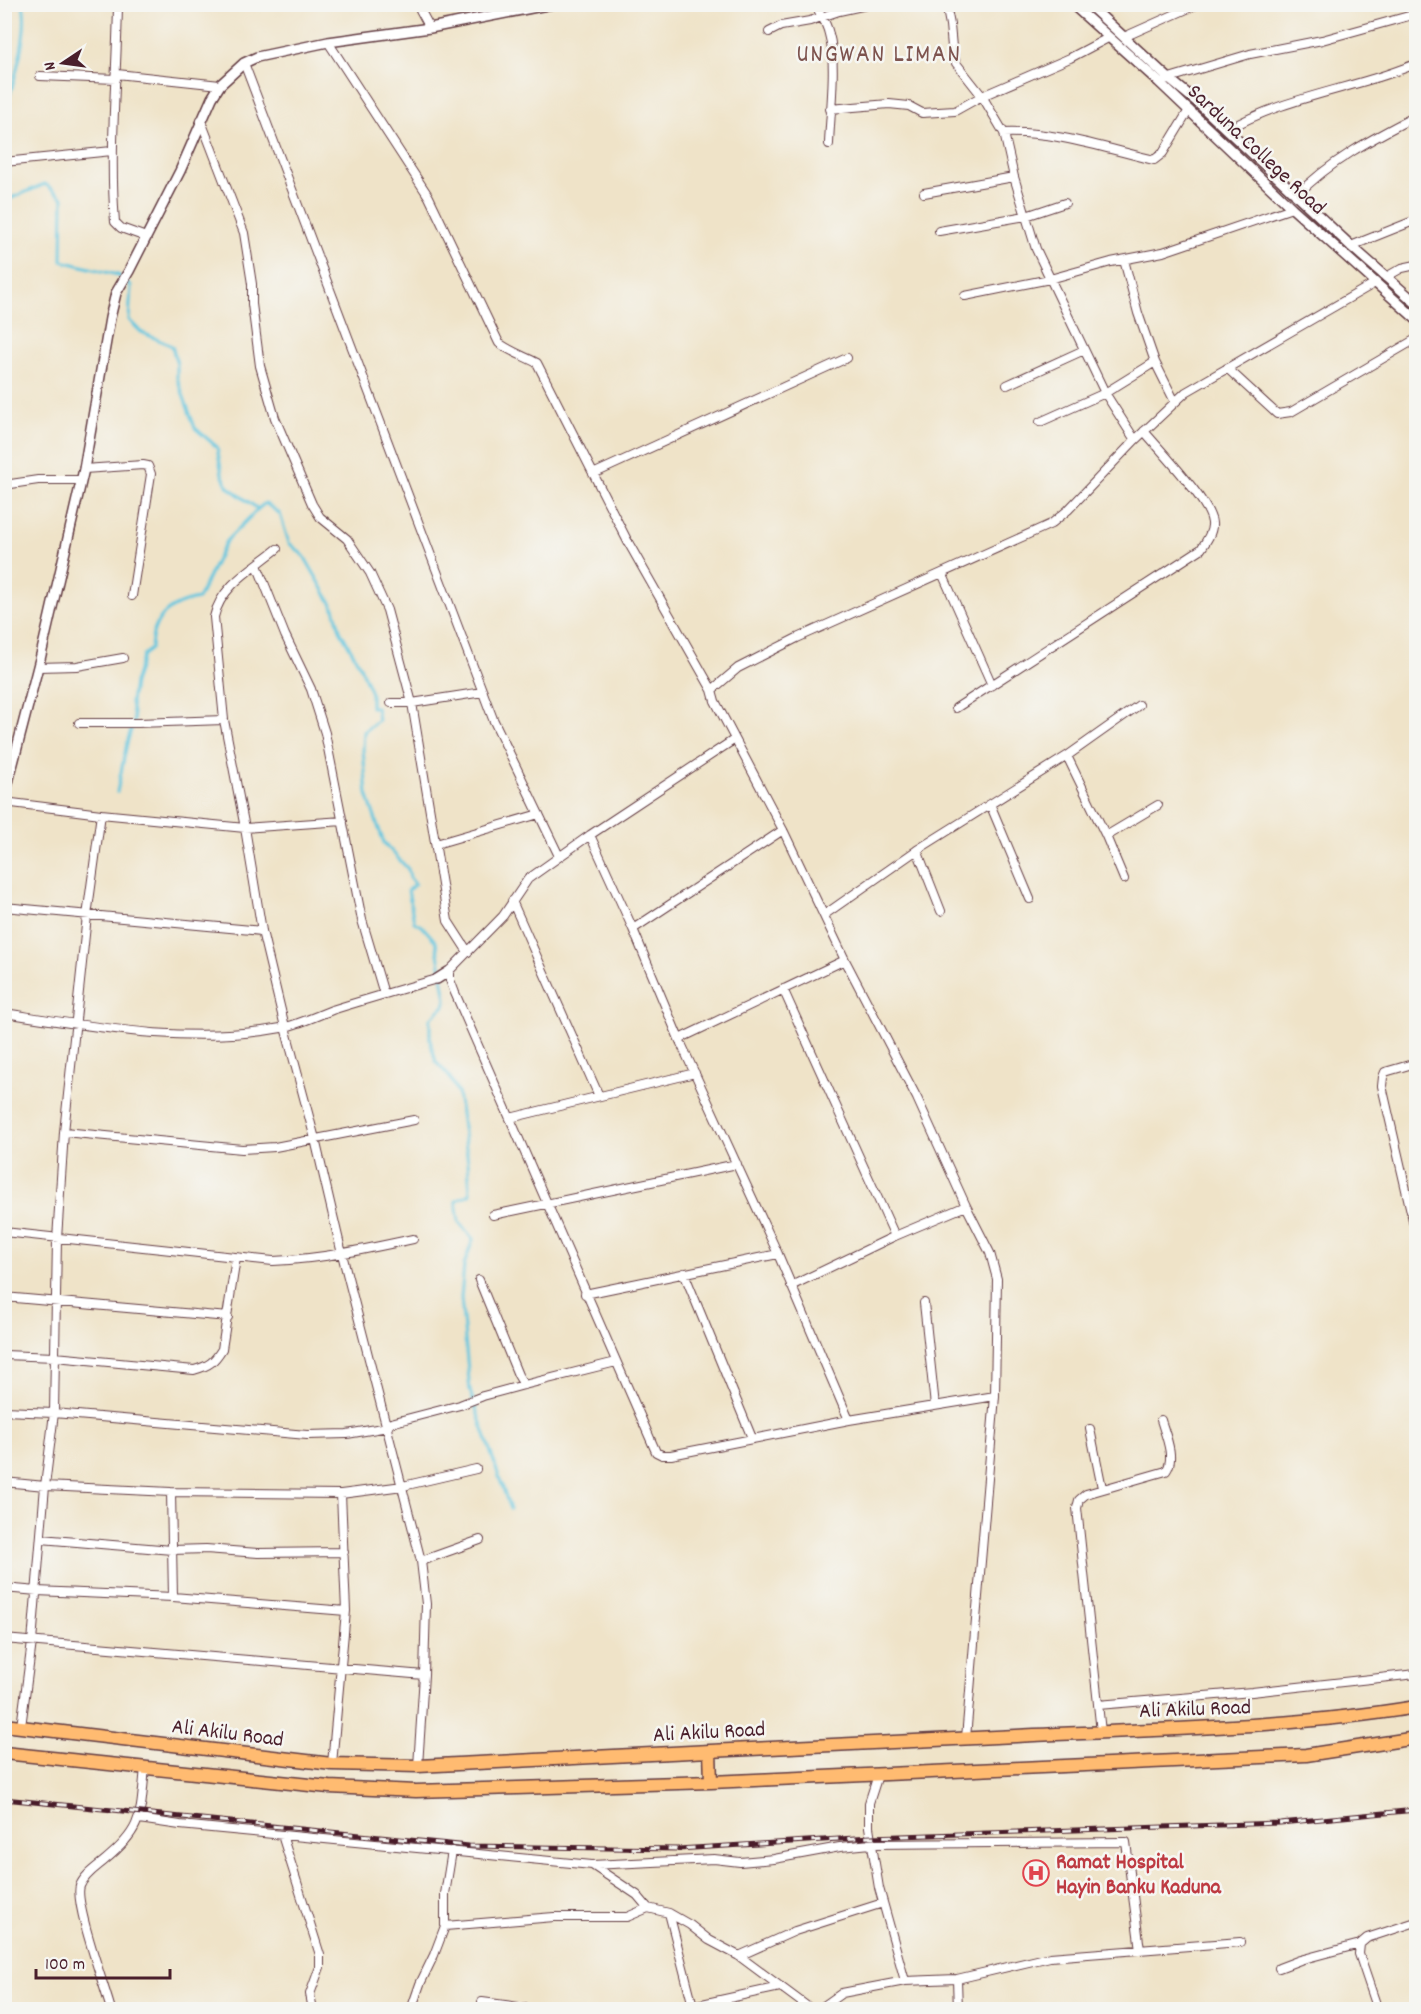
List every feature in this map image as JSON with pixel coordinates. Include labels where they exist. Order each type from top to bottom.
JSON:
[{"type":"main road","name":"Ali Akilu Road","points":[[4,1725],[332,1764],[418,1766],[1286,1724],[1416,1707]]},
{"type":"main road","name":"Ali Akilu Road","points":[[4,1753],[329,1787],[416,1791],[711,1782],[1306,1755],[1416,1738]]},
{"type":"main road","points":[[710,1751],[711,1782]]},
{"type":"street","points":[[118,4],[112,151],[115,222],[121,228],[146,237]]},
{"type":"street","points":[[417,4],[430,28]]},
{"type":"street","points":[[343,821],[245,828],[101,814],[4,800],[38,667],[84,469],[116,293],[180,171],[201,121],[220,85],[244,63],[257,57],[328,42],[430,28],[552,4]]},
{"type":"street","points":[[815,4],[824,16],[830,37],[832,68],[829,144]]},
{"type":"street","points":[[769,32],[781,26],[824,16],[838,10],[871,4]]},
{"type":"street","points":[[946,4],[956,63],[982,96],[1004,133],[1014,177],[1036,249],[1105,393],[1135,440]]},
{"type":"street","name":"Sarduna College Road","points":[[1072,4],[1108,38],[1227,130],[1296,196],[1416,303]]},
{"type":"street","name":"Sarduna College Road","points":[[1088,4],[1124,37],[1189,110],[1292,208],[1416,319]]},
{"type":"street","points":[[1124,37],[1198,4]]},
{"type":"street","points":[[1163,80],[1250,54],[1322,40],[1416,14]]},
{"type":"street","points":[[830,109],[889,104],[909,105],[922,113],[955,111],[982,96],[1070,58],[1108,38]]},
{"type":"street","points":[[328,42],[429,197],[499,343],[510,351],[537,363],[628,542],[712,690],[715,701],[783,830],[845,960],[917,1098],[990,1253],[997,1279],[995,1396],[966,1738]]},
{"type":"street","points":[[244,63],[483,692],[559,856]]},
{"type":"street","points":[[1227,130],[1240,122],[1294,100],[1372,79],[1416,64]]},
{"type":"street","points":[[40,76],[116,76],[220,85]]},
{"type":"street","points":[[1004,133],[1029,132],[1069,138],[1154,160],[1163,153],[1189,110]]},
{"type":"street","points":[[1296,196],[1312,180],[1348,154],[1416,116]]},
{"type":"street","points":[[201,121],[244,233],[252,284],[252,304],[260,366],[275,418],[312,504],[320,517],[346,540],[370,573],[387,610],[412,703],[448,921],[468,952]]},
{"type":"street","points":[[4,162],[112,151]]},
{"type":"street","points":[[1244,162],[1253,155]]},
{"type":"street","points":[[924,193],[1014,177]]},
{"type":"street","points":[[939,231],[1026,216],[1065,203]]},
{"type":"street","points":[[965,296],[1050,279],[1162,252],[1292,208]]},
{"type":"street","points":[[1351,246],[1416,220]]},
{"type":"street","points":[[1124,260],[1138,313],[1155,362],[1175,402]]},
{"type":"street","points":[[1386,277],[1402,268],[1416,265]]},
{"type":"street","points":[[712,690],[738,668],[797,638],[1051,524],[1068,510],[1135,440],[1186,392],[1375,283]]},
{"type":"street","points":[[1227,368],[1277,414],[1292,412],[1416,339]]},
{"type":"street","points":[[1007,386],[1084,350]]},
{"type":"street","points":[[593,474],[847,358]]},
{"type":"street","points":[[1040,422],[1105,393],[1155,362]]},
{"type":"street","points":[[956,708],[1202,549],[1209,536],[1212,523],[1205,504],[1144,431]]},
{"type":"street","points":[[84,469],[148,466],[151,474],[132,596]]},
{"type":"street","points":[[4,485],[38,480],[81,480]]},
{"type":"street","points":[[278,549],[227,589],[217,606],[214,617],[224,720],[262,932],[421,1561],[426,1604],[418,1766]]},
{"type":"street","points":[[257,565],[285,635],[311,689],[325,733],[362,920],[384,994]]},
{"type":"street","points":[[942,573],[993,685]]},
{"type":"street","points":[[38,667],[77,666],[123,658]]},
{"type":"street","points":[[391,703],[412,703],[483,692]]},
{"type":"street","points":[[824,915],[917,850],[1066,756],[1139,705]]},
{"type":"street","points":[[79,723],[224,720]]},
{"type":"street","points":[[4,1013],[75,1024],[205,1035],[285,1027],[437,979],[449,971],[503,916],[528,879],[735,739]]},
{"type":"street","points":[[1066,756],[1106,836],[1124,879]]},
{"type":"street","points":[[990,804],[1030,899]]},
{"type":"street","points":[[1106,836],[1158,805]]},
{"type":"street","points":[[21,1727],[32,1642],[45,1486],[54,1413],[57,1239],[64,1132],[87,916],[101,814]]},
{"type":"street","points":[[436,844],[539,814]]},
{"type":"street","points":[[633,929],[783,830]]},
{"type":"street","points":[[590,835],[633,929],[679,1039],[778,1254],[849,1420]]},
{"type":"street","points":[[917,850],[941,911]]},
{"type":"street","points":[[512,901],[599,1096]]},
{"type":"street","points":[[4,907],[262,932]]},
{"type":"street","points":[[679,1039],[845,960]]},
{"type":"street","points":[[449,971],[455,993],[656,1452],[671,1455],[849,1420],[995,1396]]},
{"type":"street","points":[[783,989],[895,1236]]},
{"type":"street","points":[[1416,1063],[1385,1072],[1382,1086],[1416,1233]]},
{"type":"street","points":[[510,1118],[695,1073]]},
{"type":"street","points":[[64,1132],[242,1149],[275,1147],[414,1120]]},
{"type":"street","points":[[493,1215],[737,1164]]},
{"type":"street","points":[[791,1286],[895,1236],[966,1206]]},
{"type":"street","points":[[4,1232],[236,1258],[292,1260],[342,1254],[413,1239]]},
{"type":"street","points":[[585,1293],[778,1254]]},
{"type":"street","points":[[4,1355],[56,1357],[194,1370],[207,1367],[222,1349],[236,1258]]},
{"type":"street","points":[[684,1273],[752,1438]]},
{"type":"street","points":[[479,1280],[524,1385]]},
{"type":"street","points":[[4,1297],[228,1317]]},
{"type":"street","points":[[924,1303],[935,1406]]},
{"type":"street","points":[[4,1411],[54,1413],[307,1435],[346,1434],[387,1425],[524,1385],[616,1362]]},
{"type":"street","points":[[1101,1732],[1077,1508],[1079,1500],[1086,1494],[1166,1471],[1170,1466],[1171,1458],[1161,1420]]},
{"type":"street","points":[[1090,1429],[1102,1488]]},
{"type":"street","points":[[4,1482],[171,1492],[340,1494],[403,1486],[476,1469]]},
{"type":"street","points":[[171,1492],[173,1597]]},
{"type":"street","points":[[332,1764],[346,1611],[340,1494]]},
{"type":"street","points":[[41,1539],[172,1550],[344,1552]]},
{"type":"street","points":[[421,1561],[480,1540]]},
{"type":"street","points":[[4,1588],[173,1597],[346,1611]]},
{"type":"street","points":[[4,1639],[424,1675]]},
{"type":"street","points":[[1098,1705],[1252,1692],[1416,1674]]},
{"type":"street","points":[[111,2010],[80,1906],[80,1887],[87,1875],[132,1835],[139,1819],[145,1768]]},
{"type":"street","points":[[878,1775],[869,1803],[871,1844],[879,1888],[905,1981]]},
{"type":"street","points":[[139,1819],[180,1825],[592,1865],[714,1859],[740,1862],[871,1844],[1126,1842],[1140,1950]]},
{"type":"street","points":[[282,1834],[320,1954],[320,1967],[310,1994],[314,2010]]},
{"type":"street","points":[[411,2010],[445,1926],[445,1894],[452,1851]]},
{"type":"street","points":[[592,1865],[637,1895],[648,1908],[669,1913],[690,1925],[709,1940],[739,1956],[812,2010]]},
{"type":"street","points":[[739,1956],[795,1930],[884,1903]]},
{"type":"street","points":[[445,1926],[554,1917],[627,1917],[648,1908]]},
{"type":"street","points":[[669,1913],[693,2006]]},
{"type":"street","points":[[1279,1968],[1360,1944],[1367,1938],[1416,1922]]},
{"type":"street","points":[[818,2010],[842,1993],[905,1981],[957,1979],[1050,1957],[1240,1942]]},
{"type":"street","points":[[1360,1944],[1359,1954],[1378,2010]]},
{"type":"street","points":[[957,1979],[958,2010]]},
{"type":"street","points":[[656,2010],[693,2006],[780,1988]]},
{"type":"street","points":[[482,2010],[482,2002],[543,2010]]},
{"type":"waterway","points":[[4,113],[22,44],[23,4]]},
{"type":"waterway","points":[[4,195],[9,199],[45,184],[63,198],[62,261],[118,275],[131,286],[129,320],[141,332],[172,346],[177,364],[177,378],[195,428],[217,447],[222,474],[228,487],[258,509],[226,541],[198,599],[187,601],[170,609],[158,621],[151,649],[143,655],[134,683],[131,702],[134,720],[117,792]]},
{"type":"waterway","points":[[258,509],[265,503],[280,514],[289,543],[304,556],[334,608],[340,630],[360,666],[371,693],[371,707],[376,707],[378,720],[364,732],[363,750],[367,794],[384,843],[408,869],[410,878],[415,884],[408,890],[414,922],[422,926],[436,942],[446,999],[444,1006],[430,1019],[430,1040],[436,1062],[449,1076],[458,1093],[468,1162],[470,1194],[456,1201],[459,1222],[473,1239],[464,1265],[461,1298],[470,1391],[510,1509]]},
{"type":"railway","points":[[4,1799],[469,1846],[678,1849],[871,1837],[1280,1823],[1416,1810]]},
{"type":"place","name":"Ramat Hospital Hayin Banku Kaduna","points":[[1036,1873]]},
{"type":"district","name":"UNGWAN LIMAN","points":[[879,52]]}]
